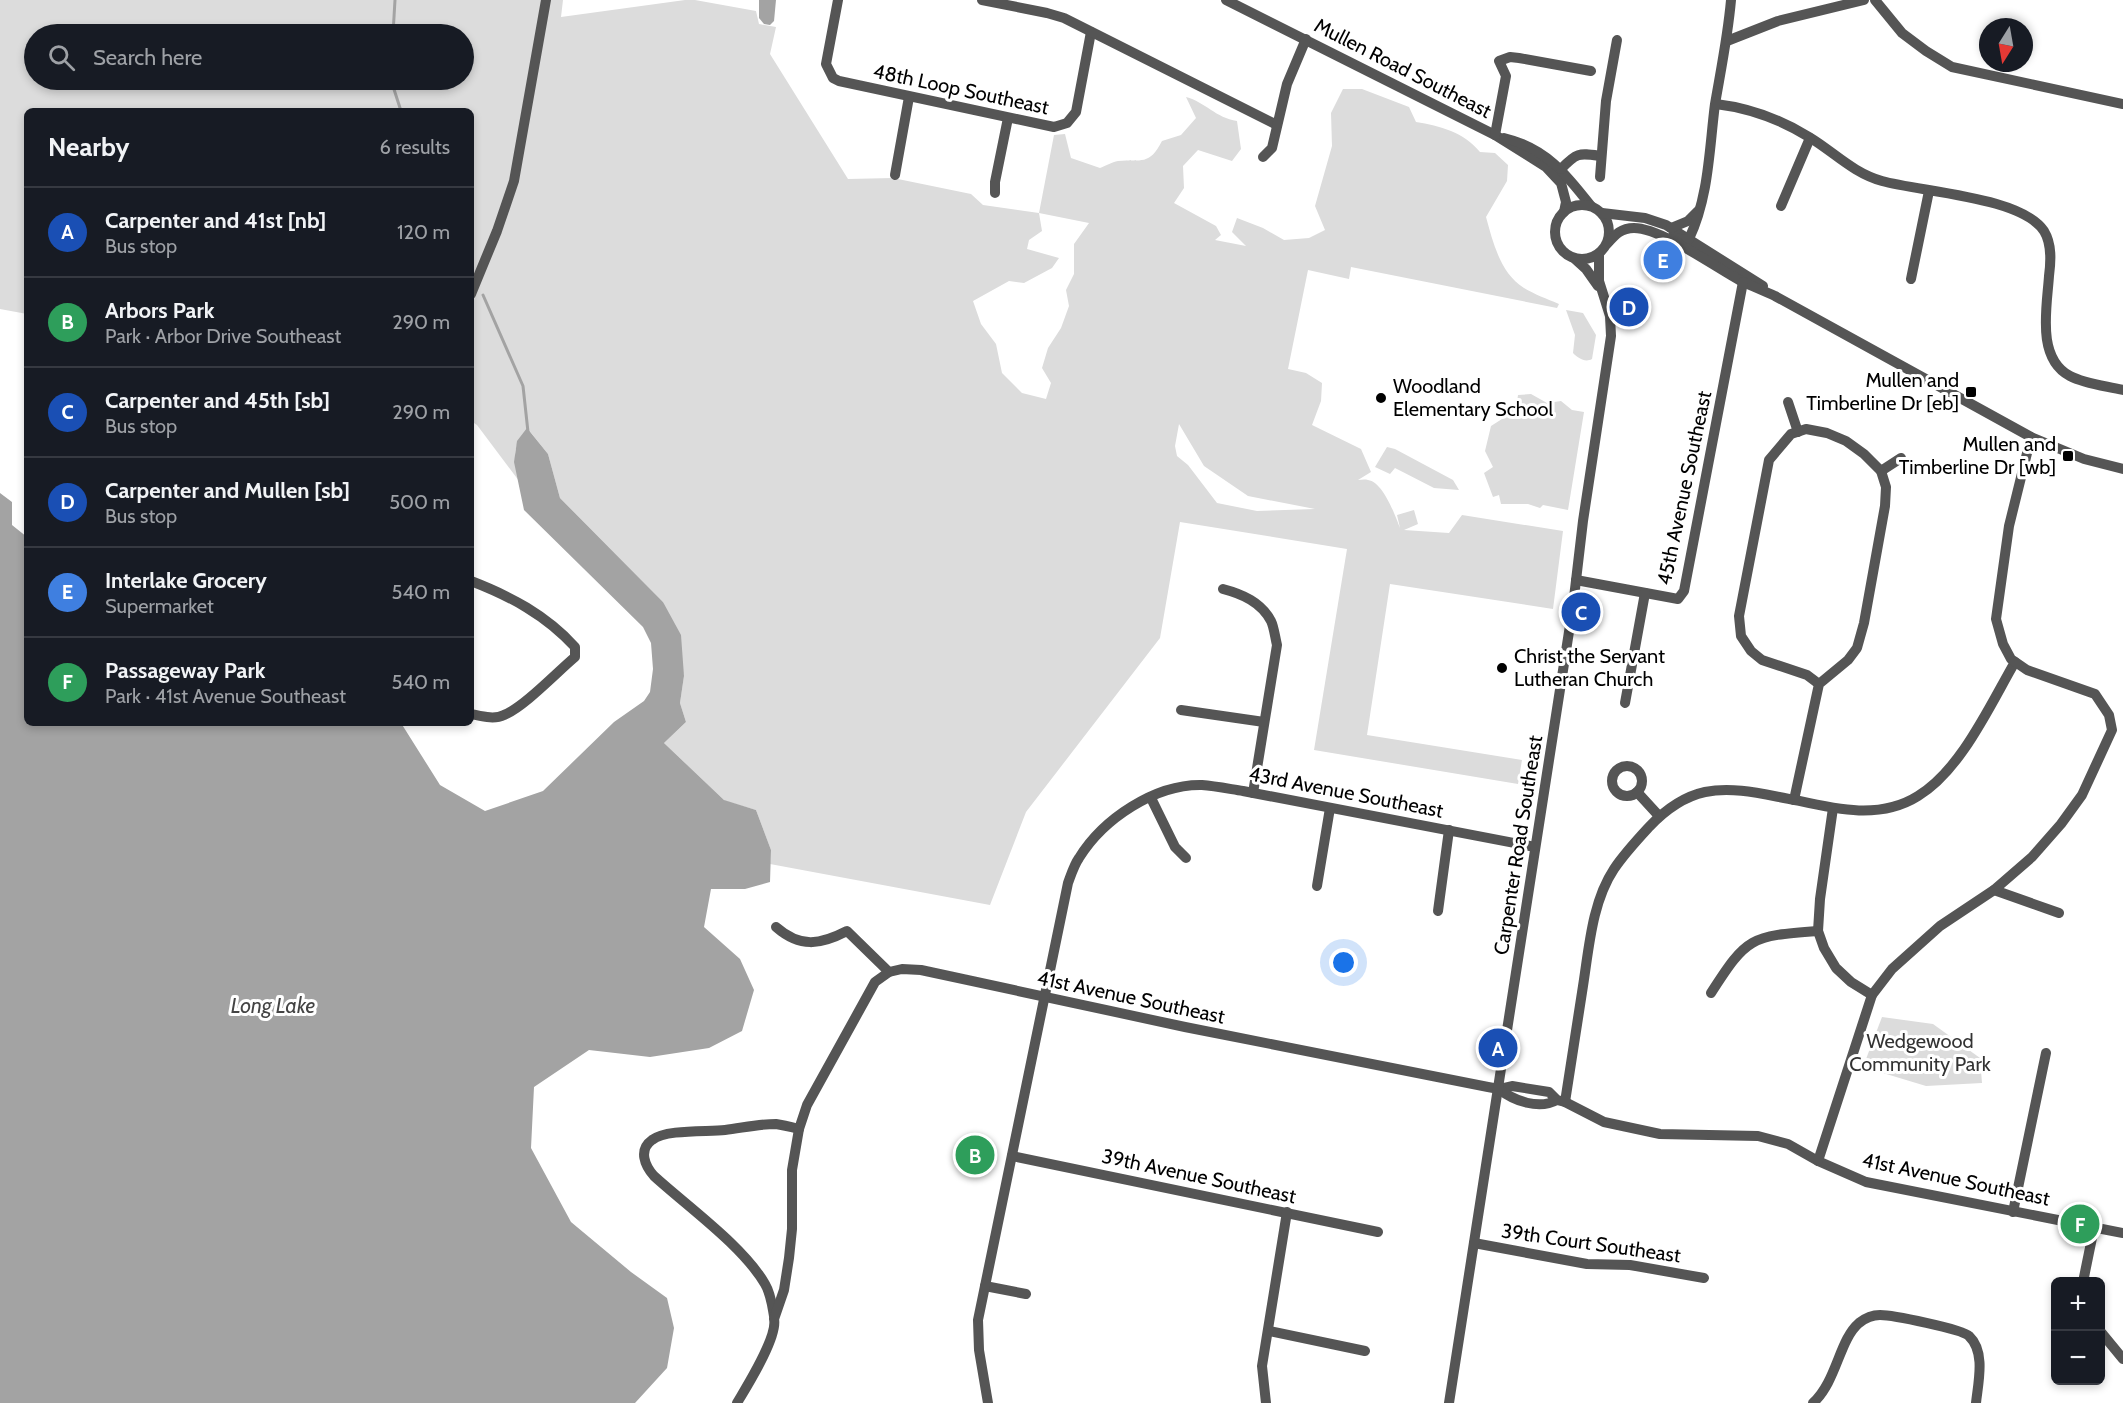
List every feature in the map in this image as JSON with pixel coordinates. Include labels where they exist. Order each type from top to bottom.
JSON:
[{"type":"street","points":[[474,287],[514,181],[546,0]]},
{"type":"street","name":"48th Loop Southeast","points":[[838,0],[826,64],[833,78],[844,84],[1054,127],[1071,120],[1078,108],[1091,32]]},
{"type":"street","points":[[982,0],[1064,18],[1277,125]]},
{"type":"street","name":"Mullen Road Southeast","points":[[1226,0],[1497,136],[1546,167],[1556,177],[1561,183],[1565,196],[1564,212]]},
{"type":"street","points":[[1689,239],[1701,209],[1727,41],[1731,0]]},
{"type":"street","points":[[1727,41],[1778,21],[1864,0]]},
{"type":"street","points":[[1875,0],[1902,33],[1952,67],[2123,104]]},
{"type":"street","points":[[1263,157],[1272,148],[1287,84],[1306,39]]},
{"type":"street","points":[[1599,177],[1606,101],[1617,40]]},
{"type":"street","points":[[1497,136],[1506,76],[1499,61],[1510,57],[1590,71]]},
{"type":"street","points":[[895,175],[909,97]]},
{"type":"street","points":[[1716,104],[1741,107],[1782,122],[1810,138],[1860,173],[1879,180],[2011,208],[2029,216],[2044,231],[2050,248],[2045,338],[2054,361],[2069,376],[2123,390]]},
{"type":"street","points":[[995,193],[995,182],[1008,118]]},
{"type":"street","name":"Mullen Road Southeast","points":[[1497,136],[1519,142],[1551,159],[1591,206]]},
{"type":"street","points":[[1781,206],[1810,138]]},
{"type":"street","points":[[1561,169],[1571,158],[1583,154],[1601,156]]},
{"type":"street","points":[[1911,279],[1929,191]]},
{"type":"street","points":[[1607,244],[1610,230],[1607,221],[1602,213],[1591,206],[1577,206],[1564,212],[1558,219],[1555,234],[1560,248],[1575,259],[1587,259],[1599,254],[1607,244],[1615,234],[1634,228],[1683,240],[1689,239]]},
{"type":"street","points":[[1671,228],[1688,221],[1701,209]]},
{"type":"street","points":[[1602,213],[1645,218],[1671,228],[1753,278],[1775,296]]},
{"type":"street","points":[[1657,233],[1743,282],[1775,296],[2031,437],[2084,459],[2123,469]]},
{"type":"street","name":"Carpenter Road Southeast","points":[[1599,254],[1598,267],[1602,294]]},
{"type":"street","name":"Carpenter Road Southeast","points":[[1449,1403],[1499,1089],[1611,336],[1610,316],[1602,294],[1587,269],[1575,259]]},
{"type":"street","name":"45th Avenue Southeast","points":[[1576,580],[1678,599],[1684,591],[1743,282]]},
{"type":"street","points":[[1788,402],[1798,432]]},
{"type":"street","points":[[1794,800],[1819,684],[1848,660],[1857,648],[1864,623],[1886,506],[1886,487],[1881,471],[1864,454],[1846,441],[1806,429],[1791,434],[1769,460],[1739,616],[1741,636],[1751,651],[1762,660],[1807,675],[1819,684]]},
{"type":"street","points":[[1818,1161],[1872,995],[1892,969],[1940,926],[1994,890],[2032,857],[2061,824],[2082,795],[2112,729],[2109,715],[2095,694],[2027,670],[2011,660],[2003,644],[1996,619],[2009,526],[2031,437]]},
{"type":"street","points":[[1881,471],[1900,458]]},
{"type":"street","points":[[474,582],[534,610],[575,647],[575,657],[503,716],[474,715]]},
{"type":"street","points":[[1222,589],[1242,594],[1256,603],[1271,620],[1277,645],[1253,793]]},
{"type":"street","points":[[1625,703],[1645,593]]},
{"type":"street","points":[[1561,1101],[1591,933],[1601,895],[1613,869],[1659,816],[1684,798],[1707,791],[1742,790],[1833,808],[1867,811],[1894,808],[1917,797],[1939,781],[1962,752],[2015,662]]},
{"type":"street","points":[[1181,710],[1264,722]]},
{"type":"street","name":"43rd Avenue Southeast","points":[[988,1403],[977,1331],[1044,997],[1068,883],[1078,859],[1106,825],[1122,812],[1151,798],[1172,790],[1201,785],[1535,847]]},
{"type":"street","points":[[1637,792],[1659,816]]},
{"type":"street","points":[[1151,798],[1175,847],[1186,858]]},
{"type":"street","points":[[1317,886],[1330,808]]},
{"type":"street","points":[[1833,808],[1820,899],[1818,931],[1824,948],[1836,968],[1851,982],[1872,995]]},
{"type":"street","points":[[1438,910],[1449,830]]},
{"type":"street","points":[[1994,890],[2060,913]]},
{"type":"street","points":[[774,1319],[784,1290],[789,1258],[792,1229],[792,1170],[799,1129],[807,1105],[855,1016],[875,982],[889,972],[847,931],[837,936],[803,943],[784,934],[776,927]]},
{"type":"street","points":[[1710,993],[1742,948],[1757,939],[1780,934],[1818,931]]},
{"type":"street","name":"41st Avenue Southeast","points":[[889,972],[902,969],[921,970],[1499,1089],[1512,1086],[1549,1092],[1561,1101],[1604,1122],[1660,1134],[1758,1136],[1788,1144],[1818,1161],[1866,1182],[2073,1223]]},
{"type":"street","points":[[2013,1212],[2046,1053]]},
{"type":"street","points":[[737,1403],[770,1340],[775,1324],[766,1285],[732,1244],[654,1176],[646,1167],[644,1155],[652,1139],[675,1133],[777,1124],[799,1129]]},
{"type":"street","name":"39th Avenue Southeast","points":[[1012,1156],[1378,1232]]},
{"type":"street","points":[[1266,1403],[1262,1366],[1287,1212]]},
{"type":"street","points":[[2084,1277],[2097,1228],[2123,1233]]},
{"type":"street","name":"39th Court Southeast","points":[[1473,1243],[1587,1264],[1630,1265],[1704,1278]]},
{"type":"street","points":[[985,1286],[1026,1294]]},
{"type":"street","points":[[1813,1403],[1831,1379],[1853,1329],[1860,1322],[1879,1315],[1954,1329],[1969,1335],[1980,1359],[1976,1403]]},
{"type":"street","points":[[1269,1330],[1365,1351]]},
{"type":"street","points":[[2105,1337],[2123,1359]]},
{"type":"green space","points":[[0,0],[563,0],[561,17],[695,0],[756,11],[759,24],[776,27],[770,54],[848,179],[893,178],[971,194],[983,205],[1039,213],[1054,135],[1065,134],[1071,158],[1100,168],[1118,161],[1144,160],[1153,154],[1162,141],[1181,135],[1196,118],[1186,97],[1223,117],[1237,121],[1241,149],[1232,161],[1198,150],[1183,166],[1184,188],[1174,203],[1216,226],[1221,235],[1215,240],[1246,246],[1232,232],[1237,218],[1263,228],[1284,240],[1309,238],[1325,230],[1315,206],[1332,146],[1331,113],[1343,89],[1362,89],[1409,107],[1416,122],[1451,131],[1467,139],[1480,152],[1495,153],[1508,165],[1507,181],[1486,217],[1495,246],[1503,266],[1516,282],[1559,304],[1557,308],[1351,267],[1349,279],[1308,270],[1288,369],[1306,373],[1322,383],[1321,401],[1312,425],[1361,449],[1371,472],[1358,480],[1368,480],[1379,487],[1388,500],[1400,528],[1397,515],[1414,510],[1418,524],[1404,530],[1449,533],[1462,515],[1563,531],[1553,609],[1390,584],[1367,735],[1522,760],[1518,784],[1314,750],[1347,549],[1180,522],[1160,638],[1026,812],[990,905],[770,864],[771,850],[756,810],[725,801],[664,743],[686,722],[680,703],[684,676],[663,602],[560,498],[548,454],[528,429],[516,447],[519,481],[474,423],[474,108],[24,108],[24,313],[0,309]],"holes":[[[1039,213],[1089,223],[1074,244],[1074,274],[1066,290],[1069,306],[1061,328],[1048,348],[1042,368],[1051,383],[1046,399],[1022,393],[1002,373],[996,344],[981,324],[973,301],[1009,281],[1024,283],[1052,268],[1059,258],[1027,249],[1029,240],[1042,231]],[[1179,424],[1204,466],[1248,496],[1315,509],[1257,511],[1217,503],[1188,465],[1177,456],[1175,446]]]},
{"type":"green space","points":[[1566,310],[1583,313],[1596,335],[1592,359],[1584,360],[1573,353],[1575,335]]},
{"type":"green space","points":[[1531,394],[1547,403],[1561,401],[1572,410],[1584,412],[1568,510],[1543,505],[1540,508],[1528,504],[1501,504],[1499,495],[1493,497],[1484,473],[1493,467],[1485,451],[1491,426],[1502,419],[1509,405],[1517,402],[1518,395]]},
{"type":"green space","points":[[1387,447],[1453,480],[1459,490],[1434,488],[1395,468],[1390,474],[1375,467]]},
{"type":"green space","name":"Wedgewood Community Park","points":[[1882,1017],[1933,1024],[1980,1058],[1982,1083],[1926,1086],[1863,1067]]},
{"type":"green space","points":[[2075,1215],[2089,1218],[2086,1234],[2071,1231]]},
{"type":"water","points":[[759,0],[776,0],[774,21],[770,25],[764,24],[759,18]]},
{"type":"water","name":"Long Lake","points":[[527,428],[548,454],[560,498],[663,602],[681,635],[684,676],[680,703],[686,722],[664,743],[724,800],[756,810],[771,850],[770,882],[745,889],[711,889],[704,927],[740,959],[754,990],[742,1031],[709,1048],[650,1057],[589,1050],[534,1087],[531,1148],[571,1222],[631,1272],[667,1298],[674,1328],[667,1368],[635,1403],[0,1403],[0,493],[12,502],[12,525],[24,535],[24,726],[403,726],[440,785],[485,811],[543,791],[614,722],[644,701],[650,692],[653,669],[651,643],[643,627],[524,510],[514,462],[517,441]]},
{"type":"waterway","points":[[394,24],[395,0]]},
{"type":"waterway","points":[[394,90],[400,108]]},
{"type":"waterway","points":[[483,295],[523,386],[528,432]]},
{"type":"place","name":"Interlake Grocery","points":[[1663,260]]},
{"type":"place","name":"Carpenter and Mullen [sb]","points":[[1629,307]]},
{"type":"place","name":"Mullen and Timberline Dr [eb]","points":[[1971,392]]},
{"type":"place","name":"Woodland Elementary School","points":[[1381,398]]},
{"type":"place","name":"Mullen and Timberline Dr [wb]","points":[[2068,456]]},
{"type":"place","name":"Carpenter and 45th [sb]","points":[[1581,612]]},
{"type":"place","name":"Christ the Servant Lutheran Church","points":[[1502,668]]},
{"type":"place","name":"Carpenter and 41st [nb]","points":[[1498,1048]]},
{"type":"place","name":"Arbors Park","points":[[975,1155]]},
{"type":"place","name":"Passageway Park","points":[[2080,1224]]}]
